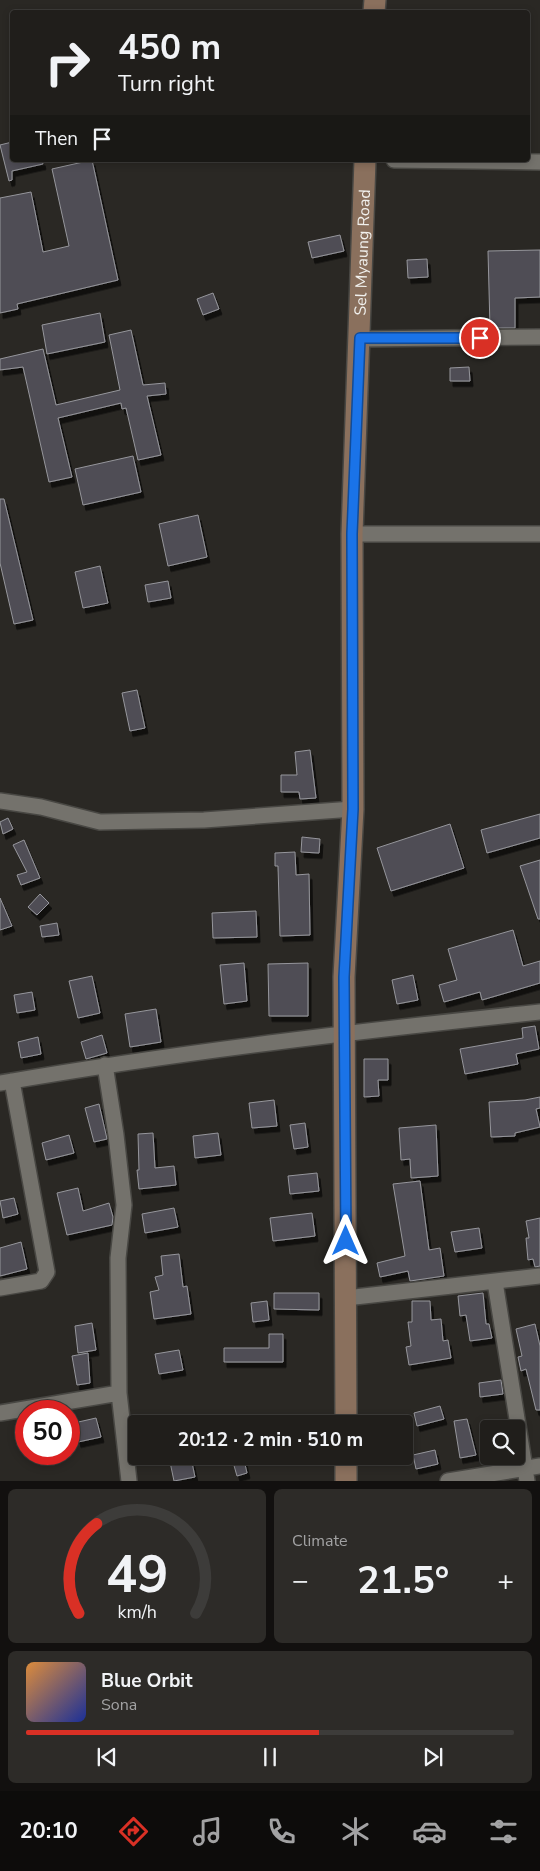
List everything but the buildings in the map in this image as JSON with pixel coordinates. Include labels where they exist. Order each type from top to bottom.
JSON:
[{"type":"main road","name":"Sel Myaung Road","points":[[346,1415],[344,977],[353,809],[352,534],[365,162]]},
{"type":"main road","points":[[346,1465],[346,1481]]},
{"type":"street","points":[[360,338],[540,337]]},
{"type":"street","points":[[352,534],[540,534]]},
{"type":"street","points":[[0,801],[35,806],[100,822],[204,820],[353,809]]},
{"type":"street","points":[[0,1288],[41,1281],[47,1272],[6,1082],[105,1065],[345,1032],[540,1012]]},
{"type":"street","points":[[105,1065],[124,1205],[118,1258],[119,1393],[129,1481]]},
{"type":"street","points":[[346,1298],[540,1276]]},
{"type":"street","points":[[495,1282],[526,1474]]},
{"type":"street","points":[[0,1413],[119,1393]]},
{"type":"street","points":[[448,1481],[526,1474],[540,1466]]},
{"type":"route","points":[[346,1241],[344,977],[353,809],[352,534],[360,338],[480,338]]}]
